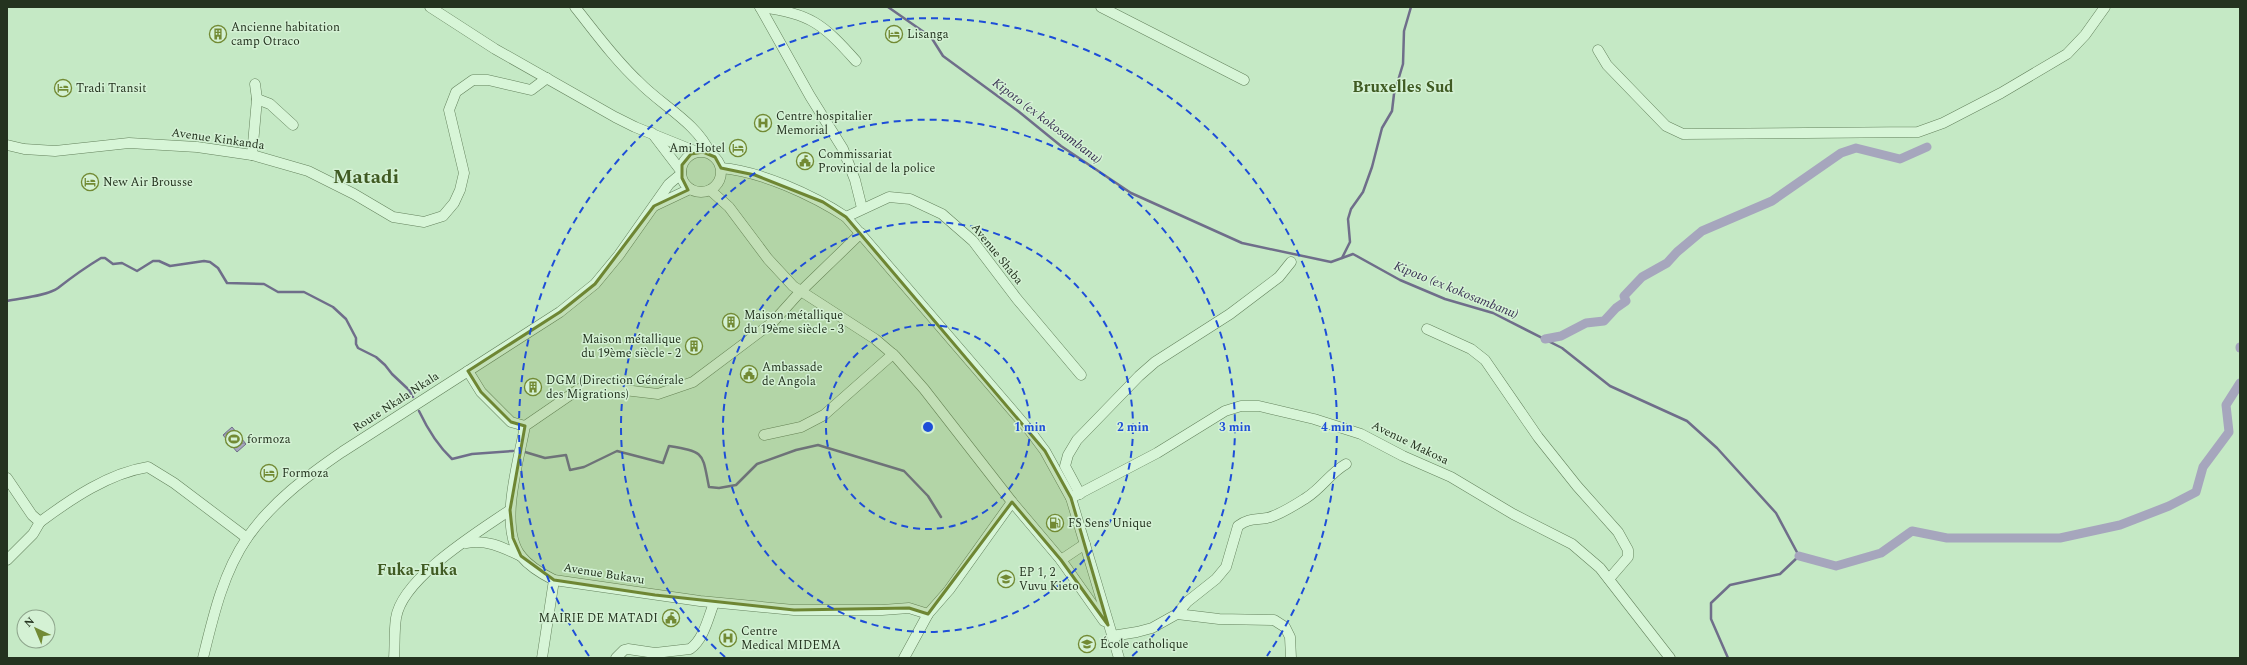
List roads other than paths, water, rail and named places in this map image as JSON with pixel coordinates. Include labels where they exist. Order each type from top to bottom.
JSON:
[{"type":"street","points":[[430,7],[495,49],[635,127],[652,133],[697,152],[710,154],[715,157],[721,168],[720,177],[717,184],[710,190],[697,191],[690,189],[685,184],[681,173],[652,133]]},
{"type":"street","points":[[575,7],[637,81],[691,127],[702,139],[710,154]]},
{"type":"street","points":[[760,7],[792,12],[814,21],[830,32],[856,61]]},
{"type":"street","points":[[760,7],[810,96],[843,149],[855,180],[862,208]]},
{"type":"street","points":[[1101,7],[1244,80]]},
{"type":"street","points":[[1598,50],[1607,65],[1666,126],[1683,134],[1918,132],[1944,123],[2001,93],[2067,54],[2085,36],[2105,7]]},
{"type":"street","name":"Avenue Kinkanda","points":[[7,145],[24,149],[55,151],[129,143],[197,147],[252,154],[308,171],[354,194],[394,217],[424,222],[443,216],[454,203],[460,190],[464,174],[449,110],[456,92],[473,80],[488,80],[531,90],[547,78]]},
{"type":"street","points":[[252,154],[257,99],[255,84]]},
{"type":"street","points":[[257,99],[270,104],[293,125]]},
{"type":"street","points":[[681,173],[686,159],[697,152]]},
{"type":"street","points":[[721,168],[741,170],[755,174],[823,202],[846,217],[1030,431],[1076,496]]},
{"type":"street","name":"Route Nkala Nkala","points":[[203,658],[215,609],[225,581],[247,538],[277,502],[310,474],[560,312],[595,284],[620,255],[672,180],[681,173]]},
{"type":"street","points":[[654,206],[690,189]]},
{"type":"street","points":[[710,190],[729,207],[778,272],[800,292],[876,339],[893,354],[924,388],[1012,502],[1061,560],[1108,625]]},
{"type":"street","name":"Avenue Shaba","points":[[846,217],[884,198],[898,196],[935,210],[955,223],[973,241],[1022,305],[1081,375]]},
{"type":"street","points":[[468,371],[481,392],[511,422],[525,426],[579,389],[590,386],[658,394],[693,382],[773,322],[800,292],[861,233]]},
{"type":"street","points":[[1119,658],[1085,544],[1076,496],[1065,466],[1068,455],[1077,440],[1128,386],[1155,362],[1230,314],[1279,278],[1291,262]]},
{"type":"street","points":[[1427,328],[1471,349],[1484,360],[1538,437],[1577,486],[1618,532],[1628,550],[1628,556],[1609,579]]},
{"type":"street","points":[[764,435],[801,427],[824,415],[893,354]]},
{"type":"street","name":"Avenue Makosa","points":[[1076,496],[1157,453],[1225,411],[1241,406],[1259,406],[1321,421],[1361,434],[1403,456],[1451,477],[1512,514],[1572,544],[1591,559],[1609,579],[1670,658]]},
{"type":"street","name":"Avenue Bukavu","points":[[525,426],[510,510],[513,538],[521,556],[534,568],[554,580],[714,603],[794,610],[882,610],[909,608],[928,614]]},
{"type":"street","points":[[1112,636],[1152,628],[1177,614],[1187,602],[1216,579],[1226,567],[1238,526],[1253,518],[1267,518],[1307,498],[1334,470],[1346,464]]},
{"type":"street","points":[[7,560],[33,534],[40,522],[95,487],[123,475],[148,467],[174,484],[247,538]]},
{"type":"street","points":[[7,478],[32,515],[40,522]]},
{"type":"street","points":[[904,658],[928,614],[950,590],[1012,502]]},
{"type":"street","points":[[394,658],[396,617],[403,601],[415,584],[429,569],[461,544],[510,510]]},
{"type":"street","points":[[461,544],[479,541],[496,545],[521,556]]},
{"type":"street","points":[[1061,560],[1085,544]]},
{"type":"street","points":[[542,658],[554,580]]},
{"type":"street","points":[[616,658],[628,648],[655,654],[690,649],[695,646],[704,629],[714,603]]},
{"type":"street","points":[[1177,614],[1219,619],[1274,620],[1285,628],[1290,637],[1291,658]]},
{"type":"water","name":"formoza","points":[[232,427],[246,444],[237,452],[223,435]]},
{"type":"waterway","name":"Kipoto (ex kokosambanu)","points":[[888,7],[931,37],[943,56],[1018,111],[1061,146],[1131,193],[1242,243],[1331,262],[1353,254],[1400,280],[1445,299],[1493,313],[1562,348],[1610,386],[1687,421],[1717,448],[1776,513],[1799,556],[1780,574],[1730,585],[1711,603],[1711,619],[1728,658]]},
{"type":"waterway","points":[[1342,258],[1350,242],[1348,219],[1351,209],[1363,192],[1372,167],[1382,128],[1392,111],[1394,94],[1403,64],[1404,31],[1411,7]]},
{"type":"waterway","points":[[1545,339],[1561,336],[1586,323],[1604,321],[1616,308],[1626,301],[1624,296],[1642,277],[1667,263],[1677,252],[1702,231],[1772,201],[1841,153],[1856,148],[1900,159],[1927,147]]},
{"type":"waterway","points":[[7,301],[41,295],[53,291],[101,258],[105,258],[113,264],[122,263],[137,271],[153,261],[159,261],[170,266],[204,261],[210,262],[218,268],[227,283],[264,284],[278,292],[304,292],[333,307],[346,319],[356,338],[358,348],[376,357],[385,365],[409,390],[413,397]]},
{"type":"waterway","points":[[1799,556],[1836,566],[1881,553],[1912,531],[1947,538],[2060,538],[2120,525],[2169,506],[2196,492],[2203,467],[2229,432],[2226,405],[2240,383]]},
{"type":"waterway","points":[[419,411],[433,437],[452,459],[472,454],[513,451]]},
{"type":"waterway","points":[[525,452],[545,458],[566,455],[570,470],[584,467],[617,451],[663,463],[669,446],[681,448],[690,450],[700,456],[705,467],[709,487],[719,488],[736,485],[757,464],[796,450],[818,445],[904,471],[928,496],[941,517]]},
{"type":"place","name":"Ancienne habitation camp Otraco","points":[[218,34]]},
{"type":"place","name":"Lisanga","points":[[894,34]]},
{"type":"place","name":"Tradi Transit","points":[[63,88]]},
{"type":"place","name":"Centre hospitalier Memorial","points":[[763,123]]},
{"type":"place","name":"Ami Hotel","points":[[738,148]]},
{"type":"place","name":"Commissariat Provincial de la police","points":[[805,161]]},
{"type":"place","name":"New Air Brousse","points":[[90,182]]},
{"type":"place","name":"Maison métallique du 19ème siècle - 3","points":[[731,322]]},
{"type":"place","name":"Maison métallique du 19ème siècle - 2","points":[[694,346]]},
{"type":"place","name":"Ambassade de Angola","points":[[749,374]]},
{"type":"place","name":"DGM (Direction Générale des Migrations)","points":[[533,387]]},
{"type":"place","name":"formoza","points":[[234,439]]},
{"type":"place","name":"Formoza","points":[[269,473]]},
{"type":"place","name":"FS Sens Unique","points":[[1055,523]]},
{"type":"place","name":"EP 1, 2 Vuvu Kieto","points":[[1006,579]]},
{"type":"place","name":"MAIRIE DE MATADI","points":[[671,618]]},
{"type":"place","name":"Centre Medical MIDEMA","points":[[728,638]]},
{"type":"place","name":"École catholique","points":[[1087,644]]},
{"type":"district","name":"Bruxelles Sud","points":[[1403,87]]},
{"type":"district","name":"Matadi","points":[[366,177]]},
{"type":"district","name":"Fuka-Fuka","points":[[417,570]]}]
